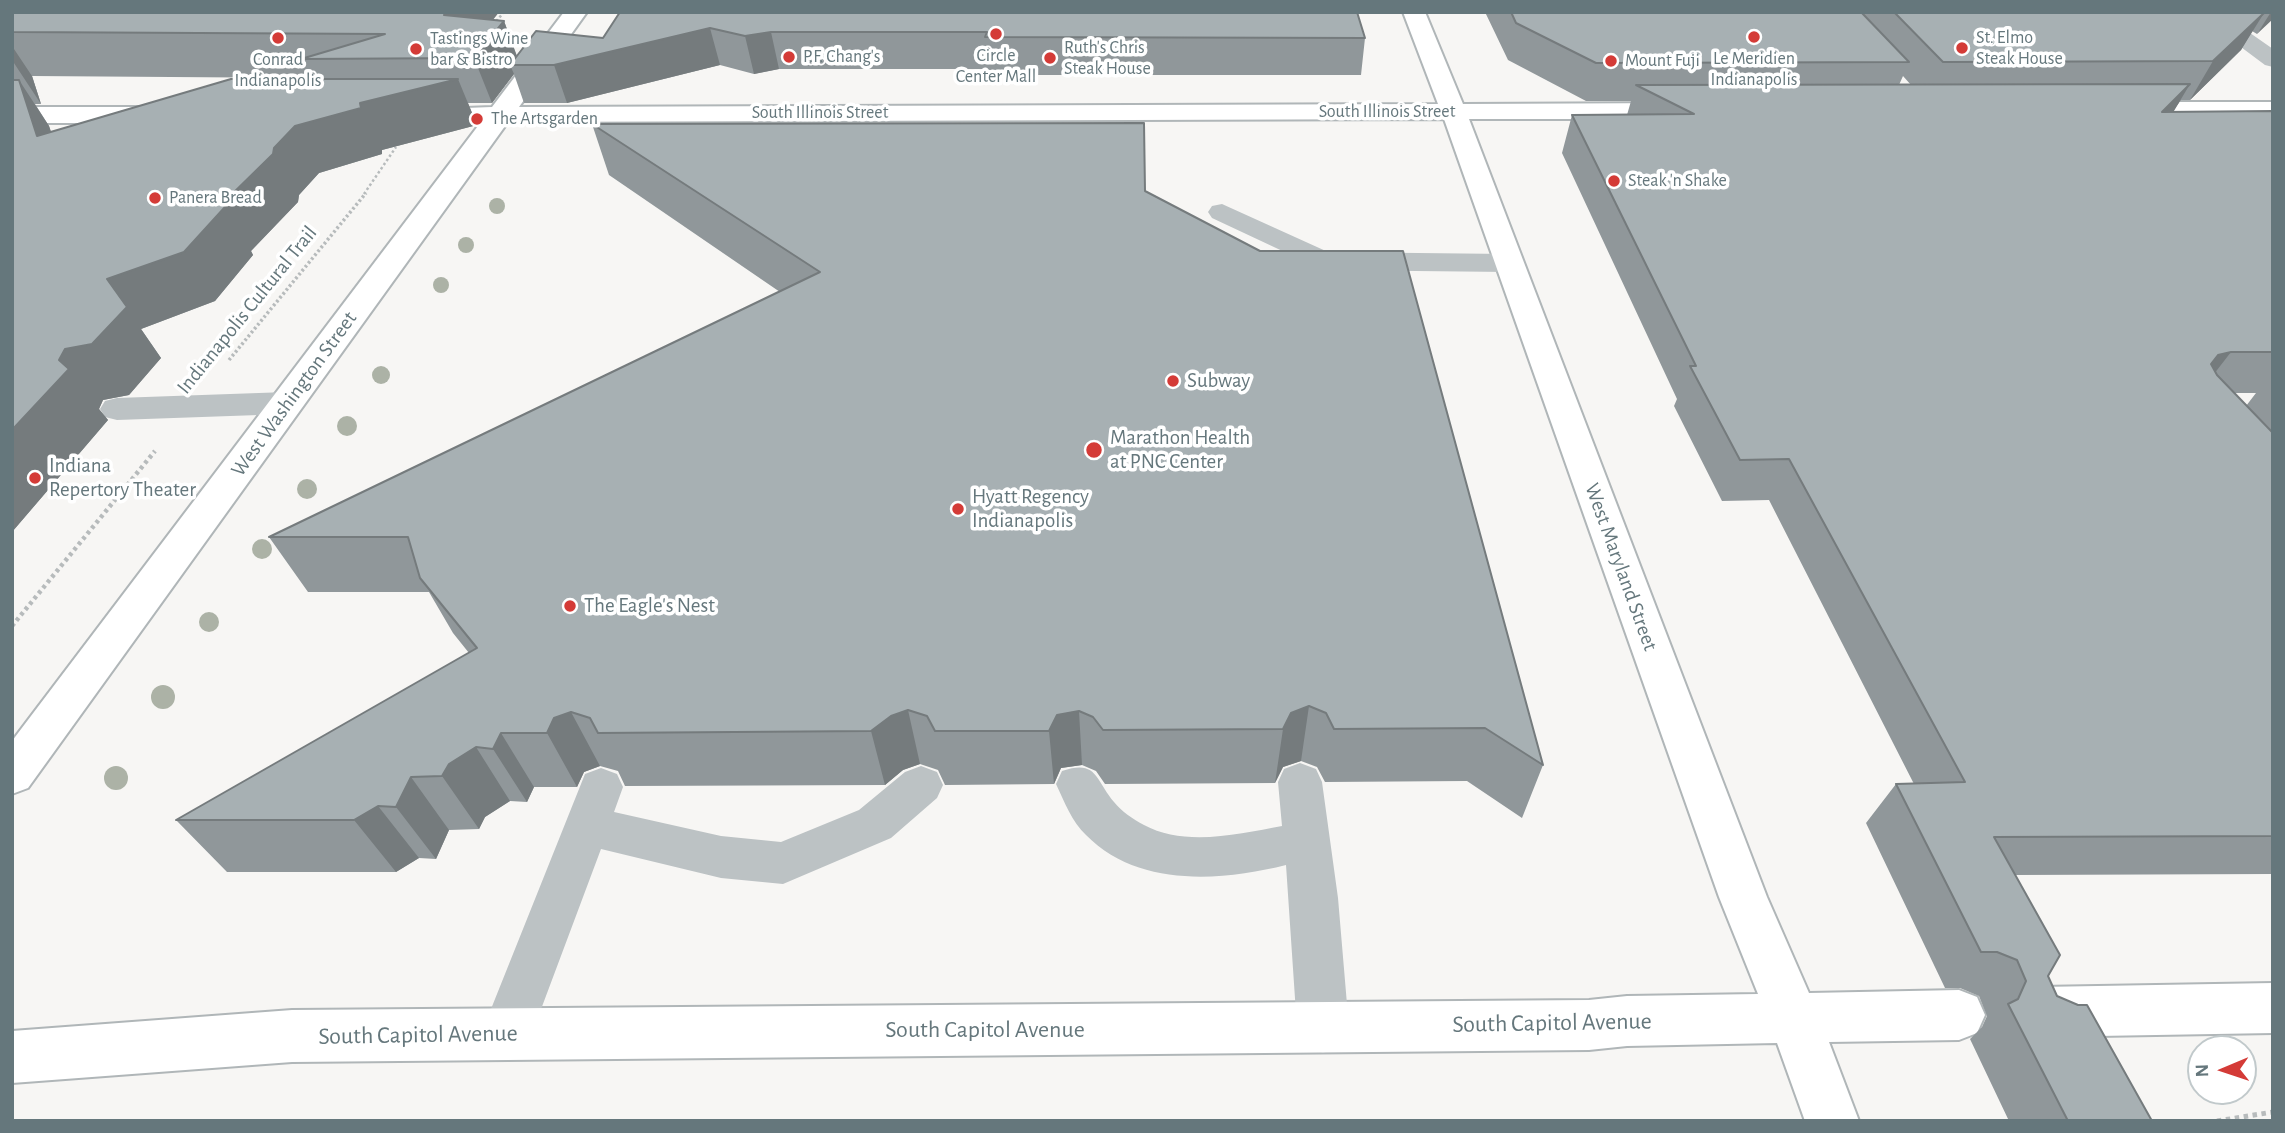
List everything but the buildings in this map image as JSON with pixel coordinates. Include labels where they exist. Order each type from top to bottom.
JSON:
[{"type":"main road","name":"West Washington Street","points":[[12,775],[576,12]]},
{"type":"main road","name":"West Maryland Street","points":[[1414,12],[1743,897],[1794,1018],[1832,1121]]},
{"type":"main road","points":[[2095,110],[2273,110]]},
{"type":"main road","name":"South Illinois Street","points":[[408,115],[1700,111]]},
{"type":"main road","points":[[12,115],[180,115]]},
{"type":"main road","points":[[2037,1012],[2273,1008]]},
{"type":"main road","name":"South Capitol Avenue","points":[[12,1058],[292,1036],[1589,1025],[1959,1015]]},
{"type":"street","points":[[2205,12],[2273,60]]},
{"type":"street","points":[[1222,212],[1323,261],[1508,263]]},
{"type":"street","points":[[117,409],[287,403]]},
{"type":"street","points":[[1300,782],[1314,898],[1322,1028]]},
{"type":"street","points":[[1077,784],[1103,823],[1140,847],[1192,859],[1248,855],[1307,840]]},
{"type":"street","points":[[507,1034],[594,806],[721,857],[783,863],[875,824],[921,785]]},
{"type":"path","points":[[491,29],[504,12]]},
{"type":"path","name":"Indianapolis Cultural Trail","points":[[12,626],[364,195],[408,115]]},
{"type":"path","points":[[2217,1121],[2273,1112]]},
{"type":"place","name":"Circle Center Mall","points":[[996,34]]},
{"type":"place","name":"Le Meridien Indianapolis","points":[[1754,37]]},
{"type":"place","name":"Conrad Indianapolis","points":[[278,38]]},
{"type":"place","name":"St. Elmo Steak House","points":[[1962,48]]},
{"type":"place","name":"Tastings Wine bar & Bistro","points":[[416,49]]},
{"type":"place","name":"P.F. Chang's","points":[[789,57]]},
{"type":"place","name":"Ruth's Chris Steak House","points":[[1050,58]]},
{"type":"place","name":"Mount Fuji","points":[[1611,61]]},
{"type":"place","name":"The Artsgarden","points":[[477,119]]},
{"type":"place","name":"Steak 'n Shake","points":[[1614,181]]},
{"type":"place","name":"Panera Bread","points":[[155,198]]},
{"type":"place","name":"Subway","points":[[1173,381]]},
{"type":"place","name":"Marathon Health at PNC Center","points":[[1094,450]]},
{"type":"place","name":"Indiana Repertory Theater","points":[[35,478]]},
{"type":"place","name":"Hyatt Regency Indianapolis","points":[[958,509]]},
{"type":"place","name":"The Eagle's Nest","points":[[570,606]]}]
